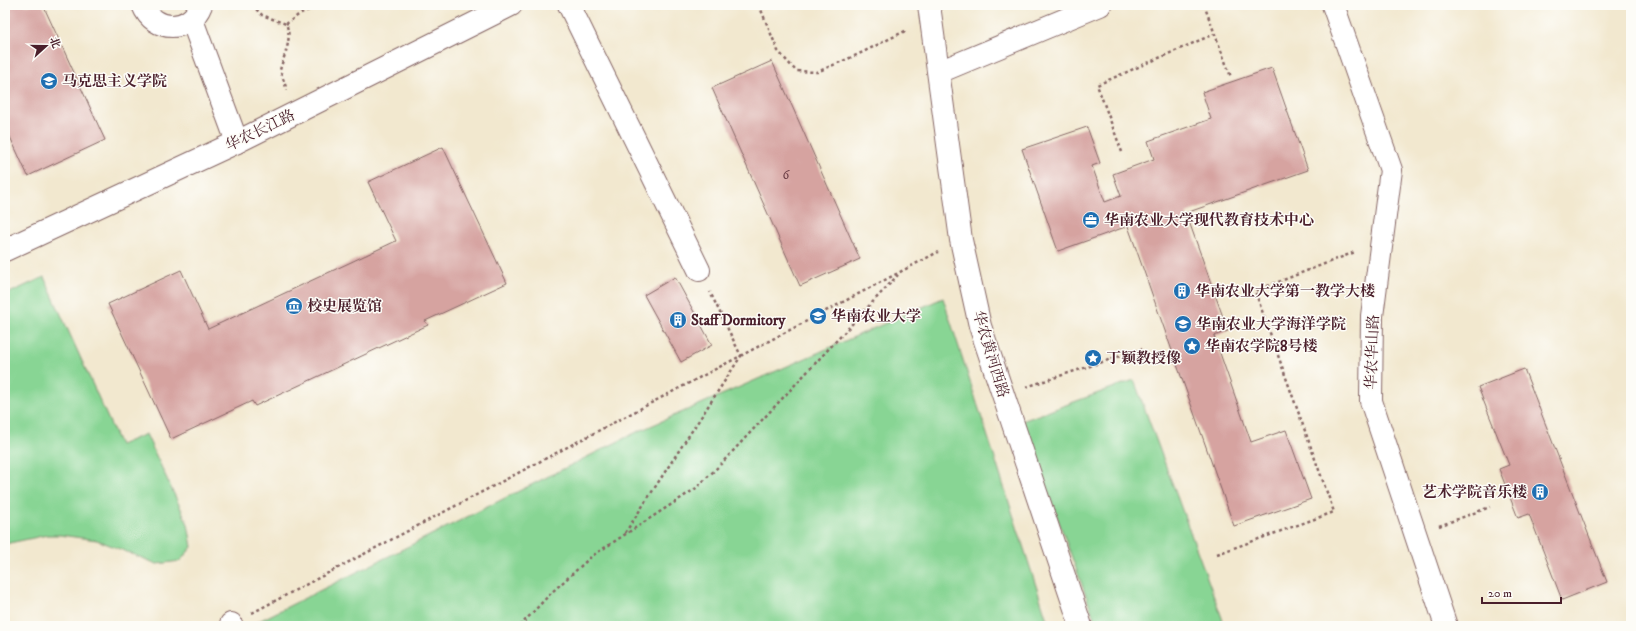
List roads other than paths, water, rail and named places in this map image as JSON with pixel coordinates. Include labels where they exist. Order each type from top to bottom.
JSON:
[{"type":"street","points":[[143,5],[146,12],[153,20],[162,25],[172,27],[182,25],[196,12],[237,142]]},
{"type":"street","name":"华农长江路","points":[[5,250],[237,142],[511,5]]},
{"type":"street","points":[[569,5],[699,270]]},
{"type":"street","name":"华农黄河西路","points":[[929,5],[962,240],[980,326],[1081,626]]},
{"type":"street","points":[[939,72],[1100,5]]},
{"type":"street","name":"华农华山路","points":[[1333,5],[1391,170],[1372,316],[1371,400],[1446,626]]},
{"type":"place","name":"马克思主义学院","points":[[49,81]]},
{"type":"place","name":"华南农业大学现代教育技术中心","points":[[1091,220]]},
{"type":"place","name":"华南农业大学第一教学大楼","points":[[1182,291]]},
{"type":"place","name":"校史展览馆","points":[[294,306]]},
{"type":"place","name":"华南农业大学","points":[[818,316]]},
{"type":"place","name":"Staff Dormitory","points":[[678,320]]},
{"type":"place","name":"华南农业大学海洋学院","points":[[1183,324]]},
{"type":"place","name":"华南农学院8号楼","points":[[1192,346]]},
{"type":"place","name":"丁颖教授像","points":[[1093,358]]},
{"type":"place","name":"艺术学院音乐楼","points":[[1540,492]]}]
